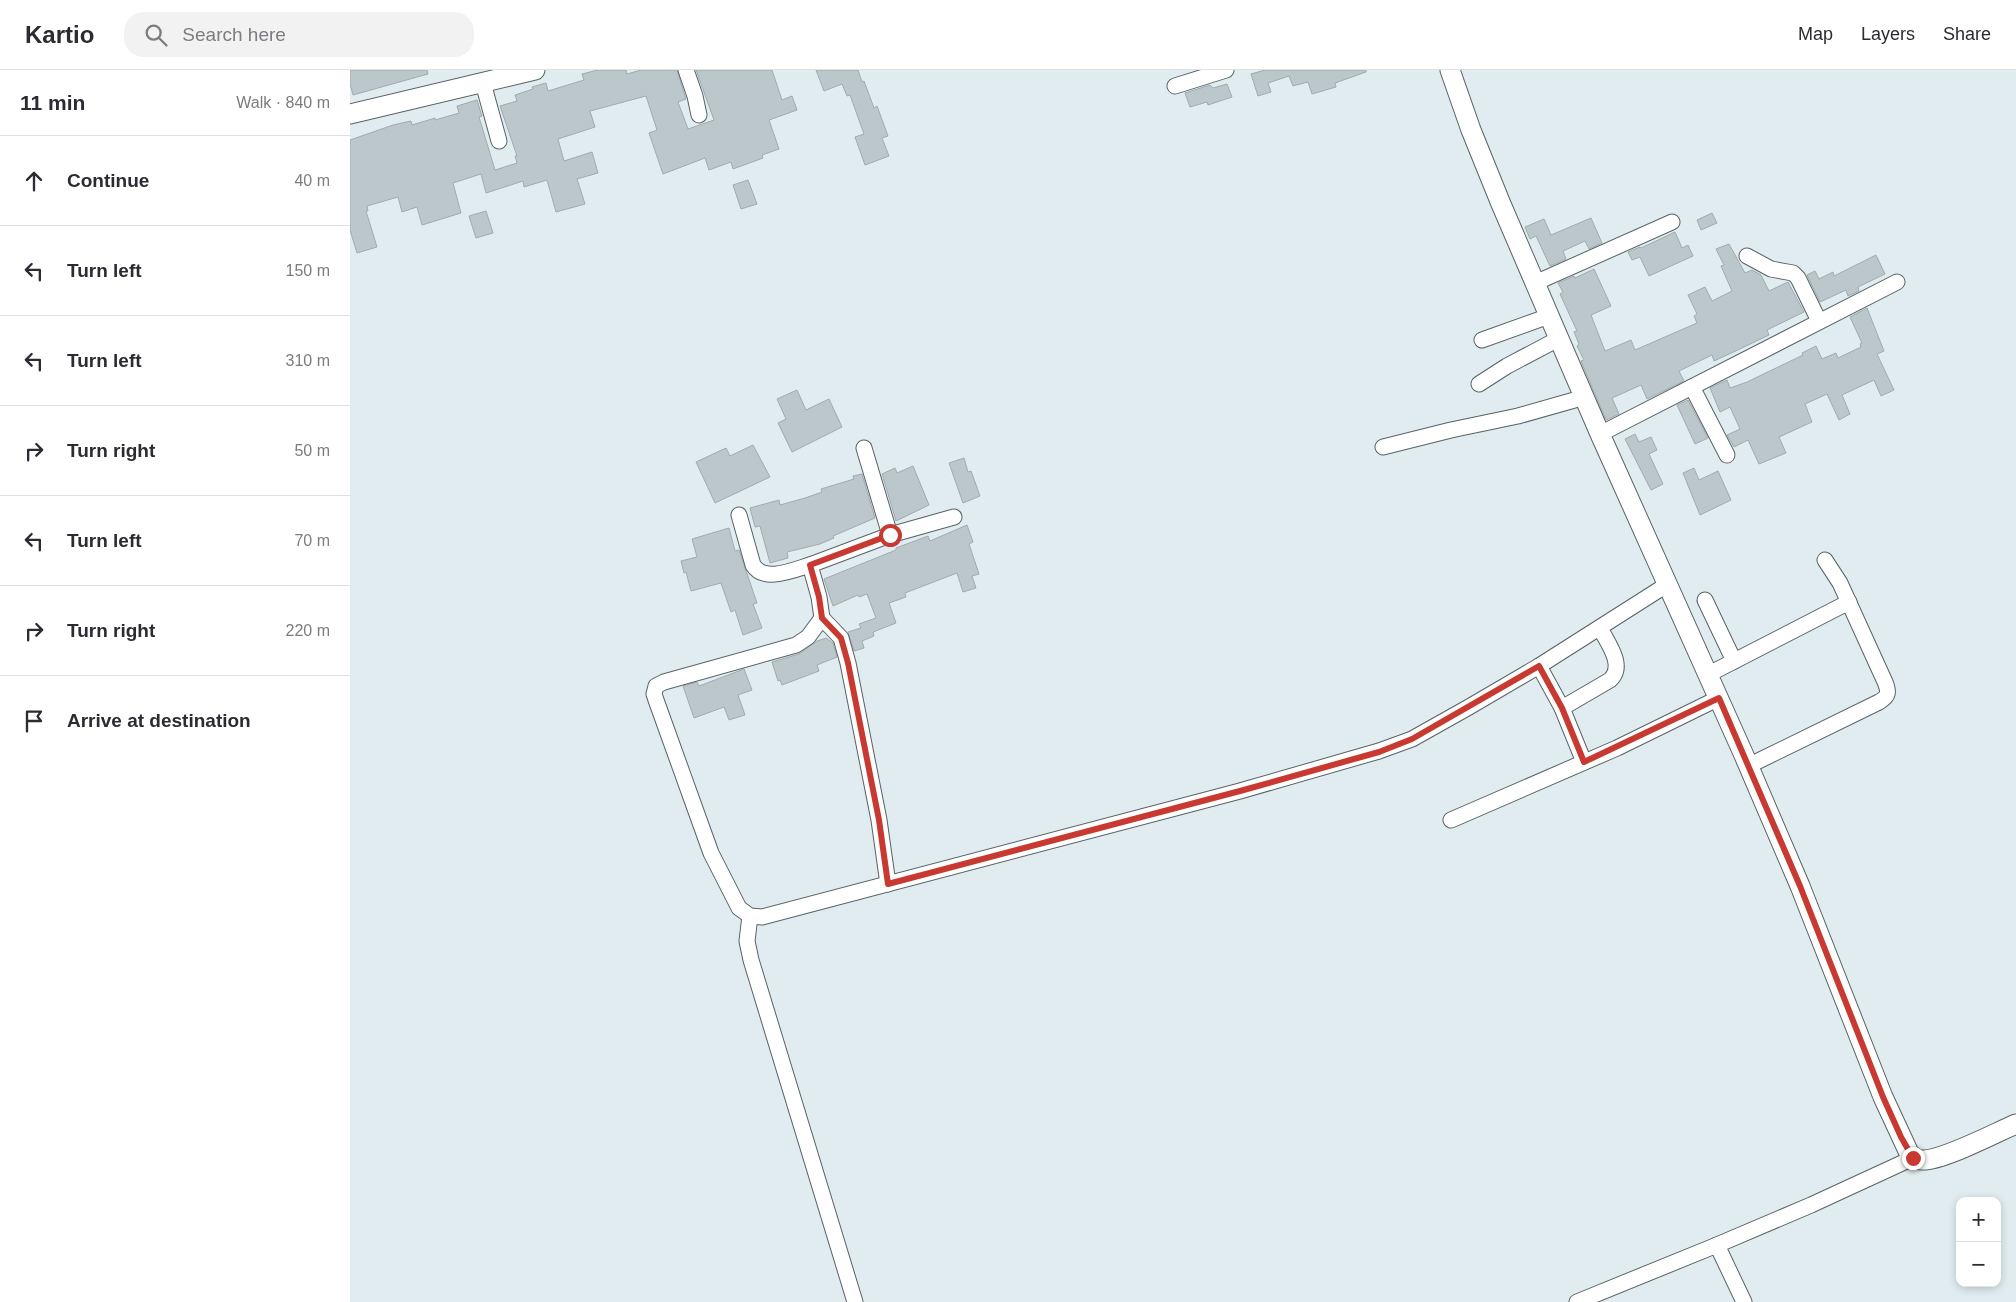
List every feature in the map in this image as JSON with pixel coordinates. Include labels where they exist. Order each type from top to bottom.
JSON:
[{"type":"street","points":[[350,114],[535,70]]},
{"type":"street","points":[[686,70],[699,115]]},
{"type":"street","points":[[1175,86],[1226,70]]},
{"type":"street","points":[[1450,70],[1471,130],[1549,316],[1600,434],[1709,674],[1800,886],[1883,1097],[1901,1137],[1913,1158],[1920,1161],[1935,1159],[2016,1124]]},
{"type":"street","points":[[483,83],[499,141]]},
{"type":"street","points":[[1535,283],[1672,222]]},
{"type":"street","points":[[1747,256],[1771,269],[1794,273],[1819,321]]},
{"type":"street","points":[[1600,434],[1897,282]]},
{"type":"street","points":[[1482,340],[1549,316]]},
{"type":"street","points":[[1479,384],[1507,366],[1560,338]]},
{"type":"street","points":[[1692,387],[1727,455]]},
{"type":"street","points":[[1383,447],[1518,416],[1585,397]]},
{"type":"street","points":[[864,448],[890,535]]},
{"type":"street","points":[[739,515],[753,565],[757,571],[767,575],[810,565],[890,535],[954,517]]},
{"type":"street","points":[[1748,766],[1879,702],[1888,695],[1889,691],[1849,602],[1840,583],[1825,560]]},
{"type":"street","points":[[810,565],[819,597],[822,618],[841,638],[848,663],[879,820],[888,884]]},
{"type":"street","points":[[822,618],[808,637],[796,645],[664,682],[658,684],[654,690],[711,853],[739,908],[750,916],[762,917],[1240,791],[1379,752],[1412,739],[1539,666],[1668,584]]},
{"type":"street","points":[[1705,600],[1734,662]]},
{"type":"street","points":[[1709,674],[1849,602]]},
{"type":"street","points":[[1562,708],[1610,680],[1616,673],[1615,658],[1600,628]]},
{"type":"street","points":[[1539,666],[1562,708],[1584,762]]},
{"type":"street","points":[[1452,820],[1584,762],[1719,698]]},
{"type":"street","points":[[750,916],[747,941],[751,960],[855,1302]]},
{"type":"street","points":[[1577,1302],[1810,1205],[1913,1158]]},
{"type":"street","points":[[1716,1245],[1744,1302]]},
{"type":"building","points":[[350,70],[427,70],[428,74],[353,95],[350,84]]},
{"type":"building","points":[[598,70],[626,70],[627,74],[641,70],[677,70],[686,99],[678,102],[688,129],[714,120],[696,70],[772,70],[782,100],[792,96],[797,110],[769,120],[779,149],[762,155],[763,158],[733,169],[731,162],[709,170],[705,158],[663,174],[649,133],[657,130],[646,96],[590,111],[595,127],[558,139],[564,161],[592,152],[598,173],[577,179],[585,204],[556,212],[547,180],[524,187],[523,181],[486,193],[481,174],[453,183],[461,213],[422,225],[417,207],[402,212],[398,197],[367,206],[368,211],[366,211],[377,247],[357,253],[350,230],[350,140],[393,125],[411,121],[412,125],[459,113],[457,106],[477,100],[482,116],[479,117],[495,170],[517,163],[515,156],[517,156],[500,106],[517,101],[515,95],[533,89],[532,87],[546,83],[548,91],[584,80],[582,74]]},
{"type":"building","points":[[816,70],[858,70],[874,108],[877,106],[888,136],[882,138],[889,156],[865,165],[855,137],[864,134],[850,95],[847,96],[842,84],[824,91]]},
{"type":"building","points":[[1265,70],[1366,70],[1366,72],[1335,83],[1336,87],[1312,94],[1308,82],[1293,86],[1289,76],[1268,83],[1271,92],[1258,96],[1251,74]]},
{"type":"building","points":[[1227,84],[1232,97],[1208,105],[1207,102],[1190,107],[1185,93],[1210,85],[1213,88]]},
{"type":"building","points":[[748,180],[757,204],[741,209],[733,185]]},
{"type":"building","points":[[486,211],[493,233],[476,238],[469,216]]},
{"type":"building","points":[[1712,213],[1717,223],[1701,230],[1697,220]]},
{"type":"building","points":[[1591,218],[1602,243],[1589,249],[1585,241],[1563,251],[1566,259],[1550,266],[1536,236],[1530,239],[1525,227],[1544,219],[1551,235]]},
{"type":"building","points":[[1675,232],[1682,248],[1688,245],[1693,256],[1649,276],[1640,257],[1632,260],[1628,252]]},
{"type":"building","points":[[1729,244],[1745,273],[1752,270],[1761,275],[1769,291],[1788,282],[1804,312],[1767,330],[1769,335],[1742,348],[1714,361],[1712,355],[1679,371],[1684,381],[1647,399],[1641,385],[1612,398],[1619,414],[1606,420],[1581,361],[1584,360],[1577,346],[1579,344],[1574,332],[1577,331],[1560,294],[1563,292],[1558,283],[1574,276],[1575,278],[1594,269],[1611,306],[1591,315],[1605,351],[1631,340],[1635,350],[1697,323],[1694,316],[1697,314],[1688,295],[1705,287],[1712,301],[1732,291],[1721,266],[1724,265],[1716,249]]},
{"type":"building","points":[[1876,255],[1885,274],[1858,287],[1859,291],[1848,296],[1846,290],[1820,302],[1807,275],[1815,271],[1819,279],[1833,272],[1834,276]]},
{"type":"building","points":[[1867,308],[1884,351],[1877,354],[1894,390],[1881,396],[1874,380],[1842,395],[1850,414],[1839,420],[1827,394],[1805,404],[1812,422],[1779,437],[1786,453],[1759,464],[1748,440],[1734,447],[1727,435],[1740,429],[1730,407],[1720,412],[1710,388],[1727,380],[1730,388],[1747,382],[1803,355],[1802,353],[1816,346],[1822,359],[1836,353],[1838,358],[1861,347],[1860,344],[1862,343],[1850,317]]},
{"type":"building","points":[[797,390],[806,410],[829,399],[842,427],[792,452],[778,423],[786,419],[777,399]]},
{"type":"building","points":[[1688,400],[1708,438],[1695,444],[1677,405]]},
{"type":"building","points":[[1635,434],[1639,442],[1651,437],[1657,450],[1649,454],[1663,484],[1651,490],[1625,439]]},
{"type":"building","points":[[753,445],[770,477],[715,503],[696,462],[726,448],[730,456]]},
{"type":"building","points":[[964,458],[968,472],[971,471],[980,496],[963,503],[949,463]]},
{"type":"building","points":[[913,466],[929,505],[896,521],[882,474],[895,468],[897,473]]},
{"type":"building","points":[[1694,468],[1699,480],[1718,471],[1731,500],[1700,515],[1683,473]]},
{"type":"building","points":[[862,474],[875,518],[833,536],[834,538],[820,544],[787,552],[788,558],[770,563],[760,526],[755,527],[750,508],[779,500],[780,505],[805,498],[822,492],[821,489],[854,479],[853,476]]},
{"type":"building","points":[[967,525],[973,542],[969,544],[979,574],[972,576],[976,588],[963,592],[957,573],[905,593],[906,597],[889,603],[896,623],[873,632],[874,636],[862,641],[864,648],[854,651],[848,632],[861,628],[859,624],[876,618],[867,594],[859,597],[858,595],[833,606],[824,579],[896,550],[896,548],[928,536],[930,541]]},
{"type":"building","points":[[729,528],[735,551],[739,550],[757,603],[753,604],[762,628],[743,635],[735,610],[731,612],[721,583],[691,591],[681,561],[697,557],[692,539]]},
{"type":"building","points":[[826,638],[833,643],[837,657],[817,665],[819,671],[782,685],[780,680],[778,681],[772,662],[799,654],[817,641]]},
{"type":"building","points":[[744,669],[752,690],[738,695],[745,715],[729,720],[724,707],[694,718],[683,686],[697,682],[699,686]]},
{"type":"route","points":[[890,535],[810,565],[819,597],[822,618],[838,632],[848,663],[879,820],[888,884],[1240,791],[1379,752],[1412,739],[1539,666],[1562,708],[1584,762],[1719,698],[1800,886],[1883,1097],[1901,1137],[1913,1158]]}]
